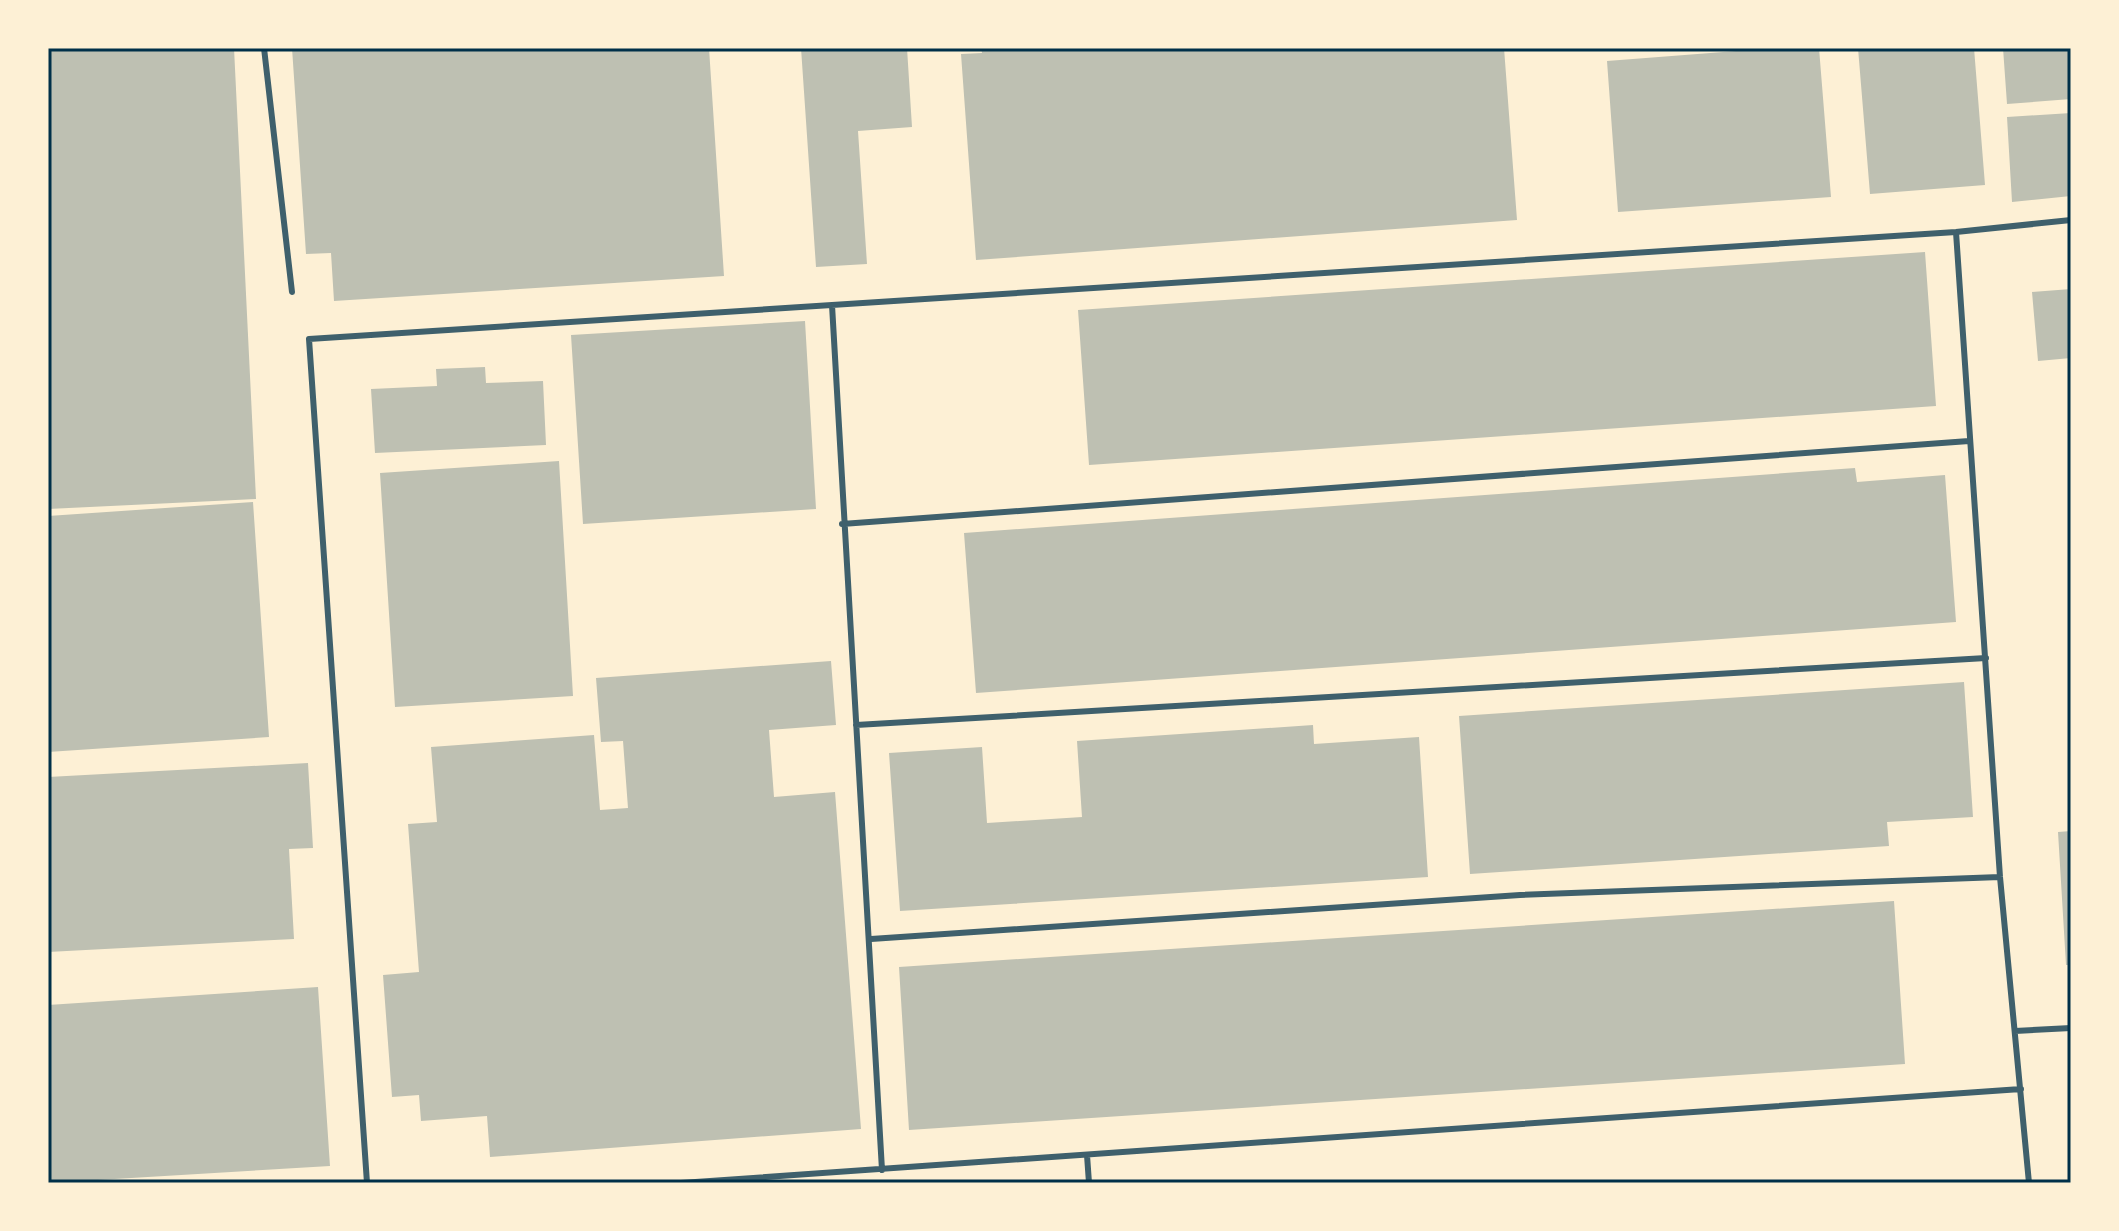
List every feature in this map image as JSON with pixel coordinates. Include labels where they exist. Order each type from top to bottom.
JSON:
[{"type":"lane","points":[[264,48],[292,292]]},
{"type":"lane","points":[[367,1183],[309,339],[1956,232],[2071,220]]},
{"type":"lane","points":[[1956,232],[2000,877],[2029,1183]]},
{"type":"lane","points":[[832,305],[842,524],[871,939],[882,1170]]},
{"type":"lane","points":[[842,524],[1969,441]]},
{"type":"lane","points":[[856,725],[1986,658]]},
{"type":"lane","points":[[871,939],[1520,895],[2000,877]]},
{"type":"lane","points":[[2015,1031],[2071,1028]]},
{"type":"lane","points":[[681,1183],[2021,1089]]},
{"type":"lane","points":[[1087,1155],[1089,1183]]},
{"type":"building","points":[[48,48],[234,48],[256,499],[48,509]]},
{"type":"building","points":[[292,48],[709,48],[724,276],[334,301],[331,253],[306,254]]},
{"type":"building","points":[[801,48],[907,48],[912,127],[858,131],[867,264],[816,267]]},
{"type":"building","points":[[981,48],[1504,48],[1517,220],[976,260],[961,54],[982,53]]},
{"type":"building","points":[[1775,48],[1819,48],[1831,197],[1618,212],[1607,61]]},
{"type":"building","points":[[1858,48],[1974,48],[1985,185],[1870,194]]},
{"type":"building","points":[[2003,48],[2071,48],[2071,99],[2007,104]]},
{"type":"building","points":[[2071,113],[2071,196],[2012,202],[2007,117]]},
{"type":"building","points":[[1925,252],[1936,406],[1089,465],[1078,310]]},
{"type":"building","points":[[2071,289],[2071,358],[2038,361],[2032,292]]},
{"type":"building","points":[[805,321],[816,509],[583,524],[571,335]]},
{"type":"building","points":[[485,367],[486,383],[543,381],[546,445],[375,453],[371,389],[437,386],[436,369]]},
{"type":"building","points":[[559,461],[573,696],[395,707],[380,473]]},
{"type":"building","points":[[1855,468],[1857,482],[1945,475],[1956,622],[976,693],[964,533]]},
{"type":"building","points":[[253,502],[269,737],[48,752],[48,516]]},
{"type":"building","points":[[831,661],[836,725],[769,730],[774,797],[835,792],[861,1129],[490,1157],[487,1116],[421,1121],[419,1095],[392,1097],[383,975],[419,972],[408,824],[437,822],[431,747],[594,735],[600,810],[628,808],[623,741],[601,742],[596,678]]},
{"type":"building","points":[[1964,682],[1973,817],[1887,822],[1889,846],[1470,874],[1459,716]]},
{"type":"building","points":[[1313,725],[1314,744],[1419,737],[1428,877],[900,911],[889,753],[982,747],[987,823],[1082,817],[1077,741]]},
{"type":"building","points":[[308,763],[313,848],[289,849],[294,939],[48,952],[48,777]]},
{"type":"building","points":[[2071,831],[2071,965],[2066,965],[2058,832]]},
{"type":"building","points":[[1894,901],[1905,1064],[909,1130],[899,967]]},
{"type":"building","points":[[318,987],[330,1166],[48,1183],[48,1005]]}]
